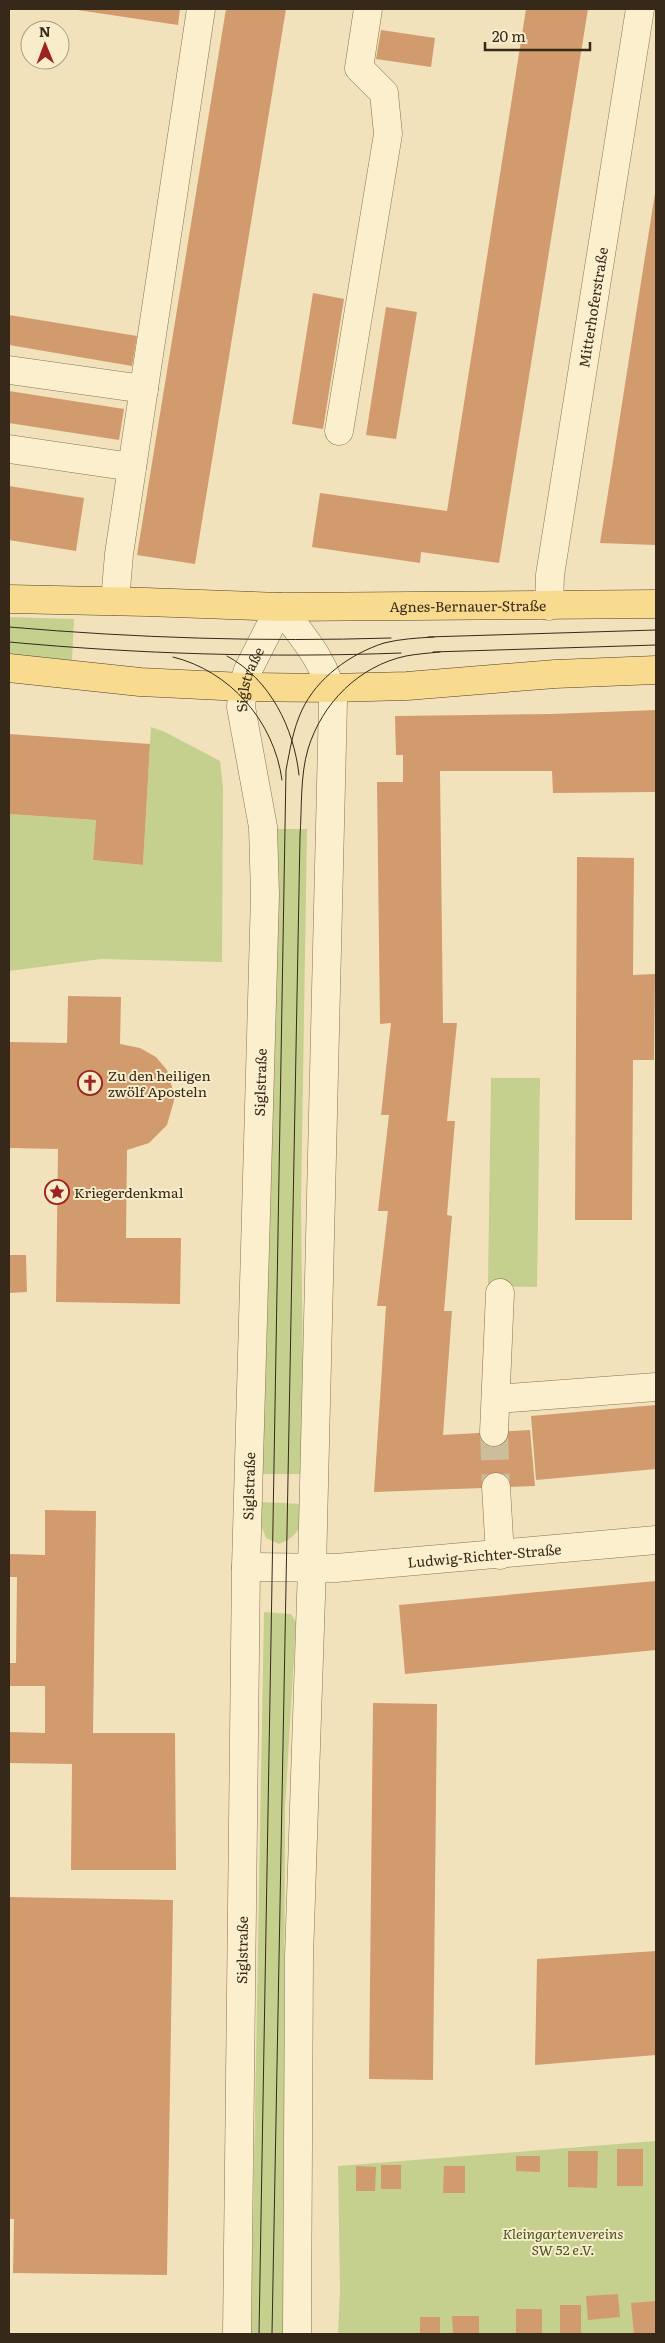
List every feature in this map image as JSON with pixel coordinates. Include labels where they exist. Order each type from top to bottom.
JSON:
[{"type":"main road","name":"Agnes-Bernauer-Straße","points":[[9,599],[115,601],[280,608],[656,604]]},
{"type":"main road","points":[[9,668],[140,682],[243,687],[331,688],[407,686],[555,674],[656,670]]},
{"type":"street","points":[[115,601],[132,467],[201,9]]},
{"type":"street","points":[[339,432],[388,134],[384,93],[359,68],[368,9]]},
{"type":"street","name":"Mitterhoferstraße","points":[[550,606],[550,574],[640,9]]},
{"type":"street","points":[[9,370],[144,388]]},
{"type":"street","points":[[9,449],[132,467]]},
{"type":"street","points":[[280,608],[316,656],[328,676],[333,702],[312,1568],[299,1957],[297,2334]]},
{"type":"street","name":"Siglstraße","points":[[237,2334],[246,1567],[265,895],[263,827],[241,707],[243,687],[254,656],[280,608]]},
{"type":"street","points":[[494,1432],[500,1293]]},
{"type":"street","points":[[496,1399],[656,1387]]},
{"type":"street","points":[[496,1487],[500,1555]]},
{"type":"street","name":"Ludwig-Richter-Straße","points":[[312,1568],[336,1568],[500,1555],[656,1540]]},
{"type":"street","points":[[246,1567],[312,1568]]},
{"type":"green space","points":[[9,617],[74,619],[72,660],[9,654]]},
{"type":"green space","points":[[151,727],[165,732],[220,761],[223,788],[222,962],[101,959],[9,971],[9,814],[96,820],[93,860],[143,865]]},
{"type":"green space","points":[[274,829],[307,829],[301,1204],[304,1474],[259,1474]]},
{"type":"green space","points":[[491,1078],[540,1078],[537,1287],[488,1286]]},
{"type":"green space","points":[[260,1502],[303,1504],[301,1524],[296,1533],[279,1544],[266,1538],[261,1525]]},
{"type":"green space","points":[[264,1612],[291,1614],[296,1622],[285,1808],[283,2334],[251,2334]]},
{"type":"green space","name":"Kleingartenvereins SW 52 e.V.","points":[[656,2141],[656,2334],[338,2334],[340,2290],[338,2166]]},
{"type":"building","points":[[71,9],[180,9],[178,25]]},
{"type":"building","points":[[226,9],[286,9],[195,564],[137,555]]},
{"type":"building","points":[[526,9],[588,9],[499,563],[421,552],[420,563],[312,547],[320,493],[447,511]]},
{"type":"building","points":[[381,30],[435,38],[431,67],[376,59]]},
{"type":"building","points":[[655,193],[656,545],[600,543],[608,493]]},
{"type":"building","points":[[313,293],[344,299],[323,429],[292,424]]},
{"type":"building","points":[[386,307],[417,312],[396,439],[366,435]]},
{"type":"building","points":[[9,315],[137,336],[132,366],[9,345]]},
{"type":"building","points":[[9,391],[124,409],[119,440],[9,423]]},
{"type":"building","points":[[9,486],[84,498],[76,551],[9,540]]},
{"type":"building","points":[[656,710],[656,792],[553,793],[552,771],[440,771],[443,1023],[457,1023],[447,1121],[455,1121],[447,1215],[452,1216],[444,1311],[452,1311],[443,1435],[530,1430],[535,1486],[374,1492],[386,1306],[377,1306],[388,1211],[378,1211],[389,1115],[381,1115],[391,1023],[380,1024],[377,782],[403,782],[403,755],[396,755],[395,716],[551,714]]},
{"type":"building","points":[[9,734],[150,744],[143,865],[93,860],[96,820],[9,814]]},
{"type":"building","points":[[577,857],[634,858],[633,975],[655,974],[654,1060],[633,1060],[632,1220],[575,1220]]},
{"type":"building","points":[[68,996],[121,997],[120,1044],[140,1048],[156,1057],[167,1070],[175,1097],[167,1125],[149,1143],[127,1150],[126,1238],[181,1238],[180,1304],[56,1302],[58,1149],[9,1148],[9,1042],[67,1043]]},
{"type":"building","points":[[9,1255],[26,1255],[27,1292],[9,1293]]},
{"type":"building","points":[[656,1405],[656,1469],[536,1480],[531,1416]]},
{"type":"building","points":[[45,1510],[96,1511],[93,1733],[175,1733],[176,1870],[71,1870],[72,1764],[9,1763],[9,1732],[45,1733],[45,1686],[9,1686],[9,1663],[16,1663],[17,1577],[9,1577],[9,1554],[45,1555]]},
{"type":"building","points":[[656,1581],[656,1650],[405,1674],[399,1605]]},
{"type":"building","points":[[373,1703],[437,1704],[433,2080],[369,2079]]},
{"type":"building","points":[[9,1897],[173,1900],[167,2275],[13,2273],[14,2219],[9,2219]]},
{"type":"building","points":[[656,1951],[656,2055],[535,2065],[537,1959]]},
{"type":"building","points":[[617,2149],[643,2149],[643,2186],[617,2186]]},
{"type":"building","points":[[568,2151],[598,2151],[597,2188],[568,2187]]},
{"type":"building","points":[[516,2156],[540,2156],[540,2172],[516,2171]]},
{"type":"building","points":[[381,2165],[401,2165],[401,2189],[381,2189]]},
{"type":"building","points":[[356,2166],[376,2167],[375,2191],[356,2191]]},
{"type":"building","points":[[444,2166],[465,2166],[465,2193],[443,2193]]},
{"type":"building","points":[[618,2294],[620,2317],[588,2320],[586,2296]]},
{"type":"building","points":[[656,2301],[656,2334],[634,2334],[631,2303]]},
{"type":"building","points":[[560,2305],[581,2305],[581,2334],[560,2334]]},
{"type":"building","points":[[516,2309],[542,2309],[542,2334],[516,2334]]},
{"type":"building","points":[[452,2316],[479,2316],[479,2334],[453,2334]]},
{"type":"building","points":[[420,2317],[440,2317],[440,2334],[420,2334]]},
{"type":"tunnel","points":[[494,1432],[496,1487]]},
{"type":"tram line","points":[[9,627],[104,634],[200,638],[295,640],[391,638]]},
{"type":"tram line","points":[[428,637],[656,630]]},
{"type":"tram line","points":[[259,2334],[286,770],[292,740],[302,710],[316,688],[336,669],[359,654],[384,643],[434,637]]},
{"type":"tram line","points":[[9,642],[205,654],[401,653]]},
{"type":"tram line","points":[[433,652],[656,645]]},
{"type":"tram line","points":[[272,2334],[302,781],[305,759],[314,732],[333,702],[345,689],[373,668],[389,661],[406,656],[440,652]]},
{"type":"tram line","points":[[227,656],[256,678],[277,706],[292,740],[299,775]]},
{"type":"tram line","points":[[173,657],[194,664],[213,674],[246,702],[270,738],[282,780]]},
{"type":"place","name":"Zu den heiligen zwölf Aposteln","points":[[90,1083]]},
{"type":"place","name":"Kriegerdenkmal","points":[[57,1192]]}]
